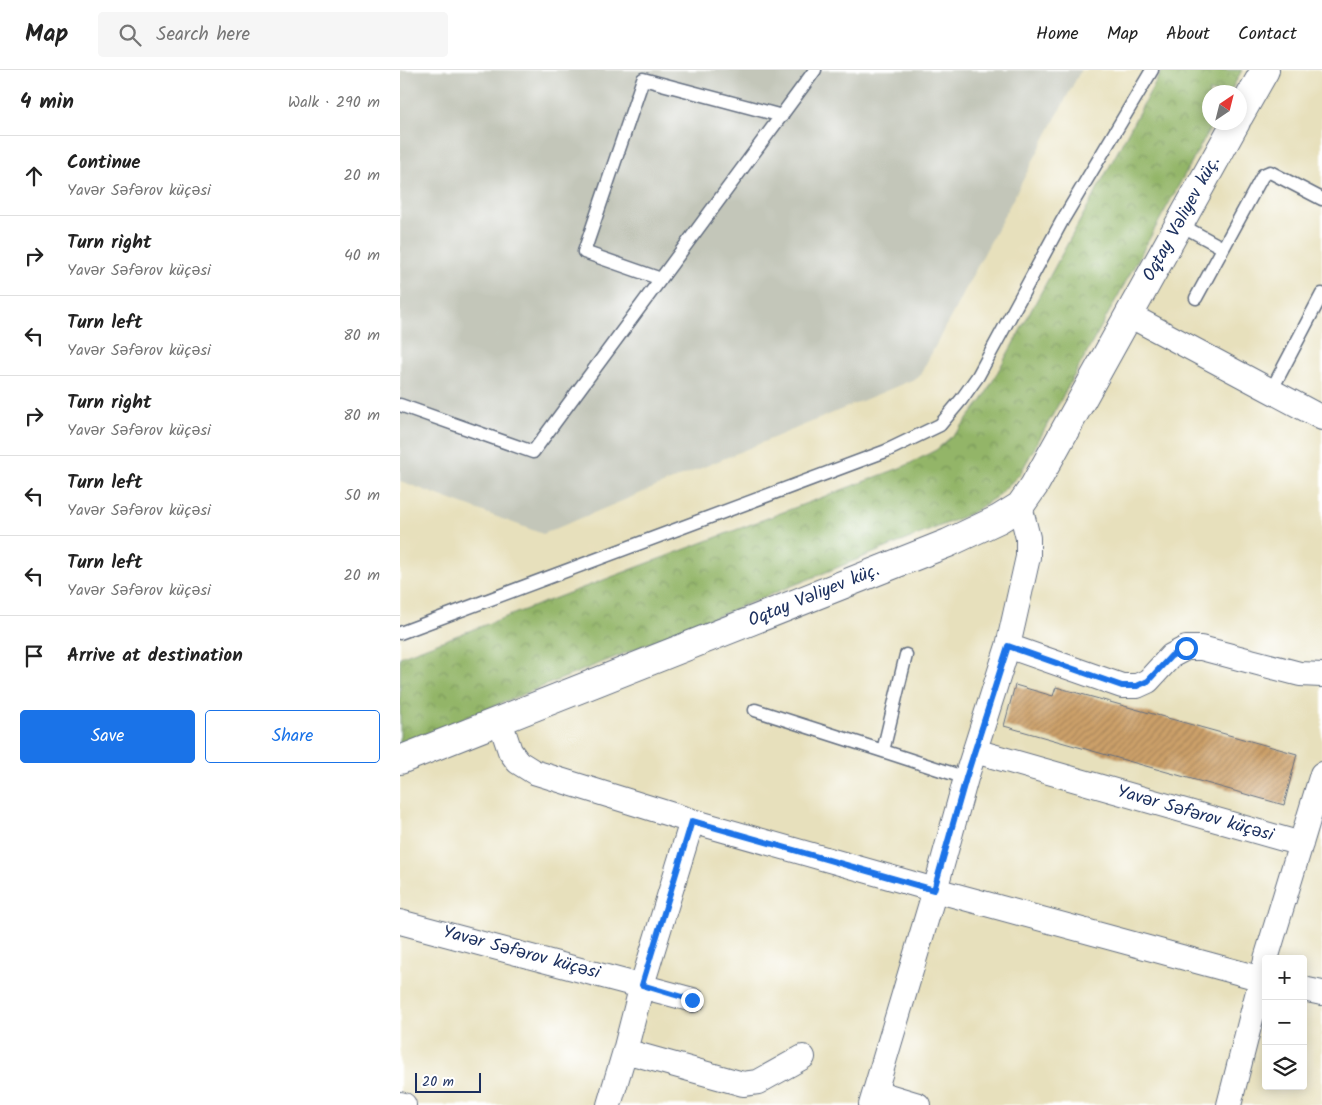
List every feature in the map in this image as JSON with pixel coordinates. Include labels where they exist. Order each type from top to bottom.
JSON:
[{"type":"street","points":[[1247,103],[1265,70]]},
{"type":"street","name":"Oqtay Vəliyev küç.","points":[[400,760],[948,543],[999,519],[1020,506],[1034,486],[1232,130]]},
{"type":"street","points":[[1129,315],[1322,418]]},
{"type":"street","points":[[918,1105],[873,1098],[966,778],[1008,646],[1028,557],[1028,538],[1020,506]]},
{"type":"street","points":[[1008,646],[1122,686],[1137,686],[1148,681],[1171,656],[1186,648],[1201,648],[1300,674],[1322,675]]},
{"type":"street","points":[[500,721],[510,751],[518,762],[534,772],[692,821],[934,890],[1262,970]]},
{"type":"street","name":"Yavər Səfərov küçəsi","points":[[975,752],[1301,844]]},
{"type":"street","points":[[1268,955],[1322,774]]},
{"type":"street","points":[[609,1105],[642,985],[692,821]]},
{"type":"street","name":"Yavər Səfərov küçəsi","points":[[400,922],[642,985],[692,1000]]},
{"type":"street","points":[[1229,1105],[1262,978]]},
{"type":"street","points":[[1307,990],[1322,994]]},
{"type":"street","points":[[625,1051],[744,1084],[758,1082],[803,1057]]},
{"type":"street","points":[[400,1104],[404,1105]]},
{"type":"lane","points":[[400,405],[533,452],[815,70]]},
{"type":"lane","points":[[400,633],[886,451],[940,425],[978,376],[1062,221],[1152,70]]},
{"type":"lane","points":[[661,279],[584,252],[643,79],[782,116]]},
{"type":"lane","points":[[1196,298],[1263,175],[1270,172],[1322,199]]},
{"type":"lane","points":[[1180,224],[1223,248]]},
{"type":"lane","points":[[1271,391],[1322,294]]},
{"type":"lane","points":[[883,751],[906,655]]},
{"type":"lane","points":[[755,710],[966,778]]},
{"type":"shaded area","points":[[400,70],[1081,70],[919,377],[543,534],[400,481]]},
{"type":"green space","points":[[1162,70],[1242,70],[1234,85],[1202,85],[1202,130],[1209,130],[1020,474],[996,497],[970,514],[400,744],[400,657],[905,466],[936,450],[958,431],[983,399]]},
{"type":"building","points":[[1015,685],[1053,696],[1056,687],[1297,754],[1284,805],[1004,726]]},
{"type":"route","points":[[692,1000],[642,985],[692,821],[934,890],[966,778],[1008,646],[1122,686],[1137,686],[1148,681],[1171,656],[1186,648]]}]
